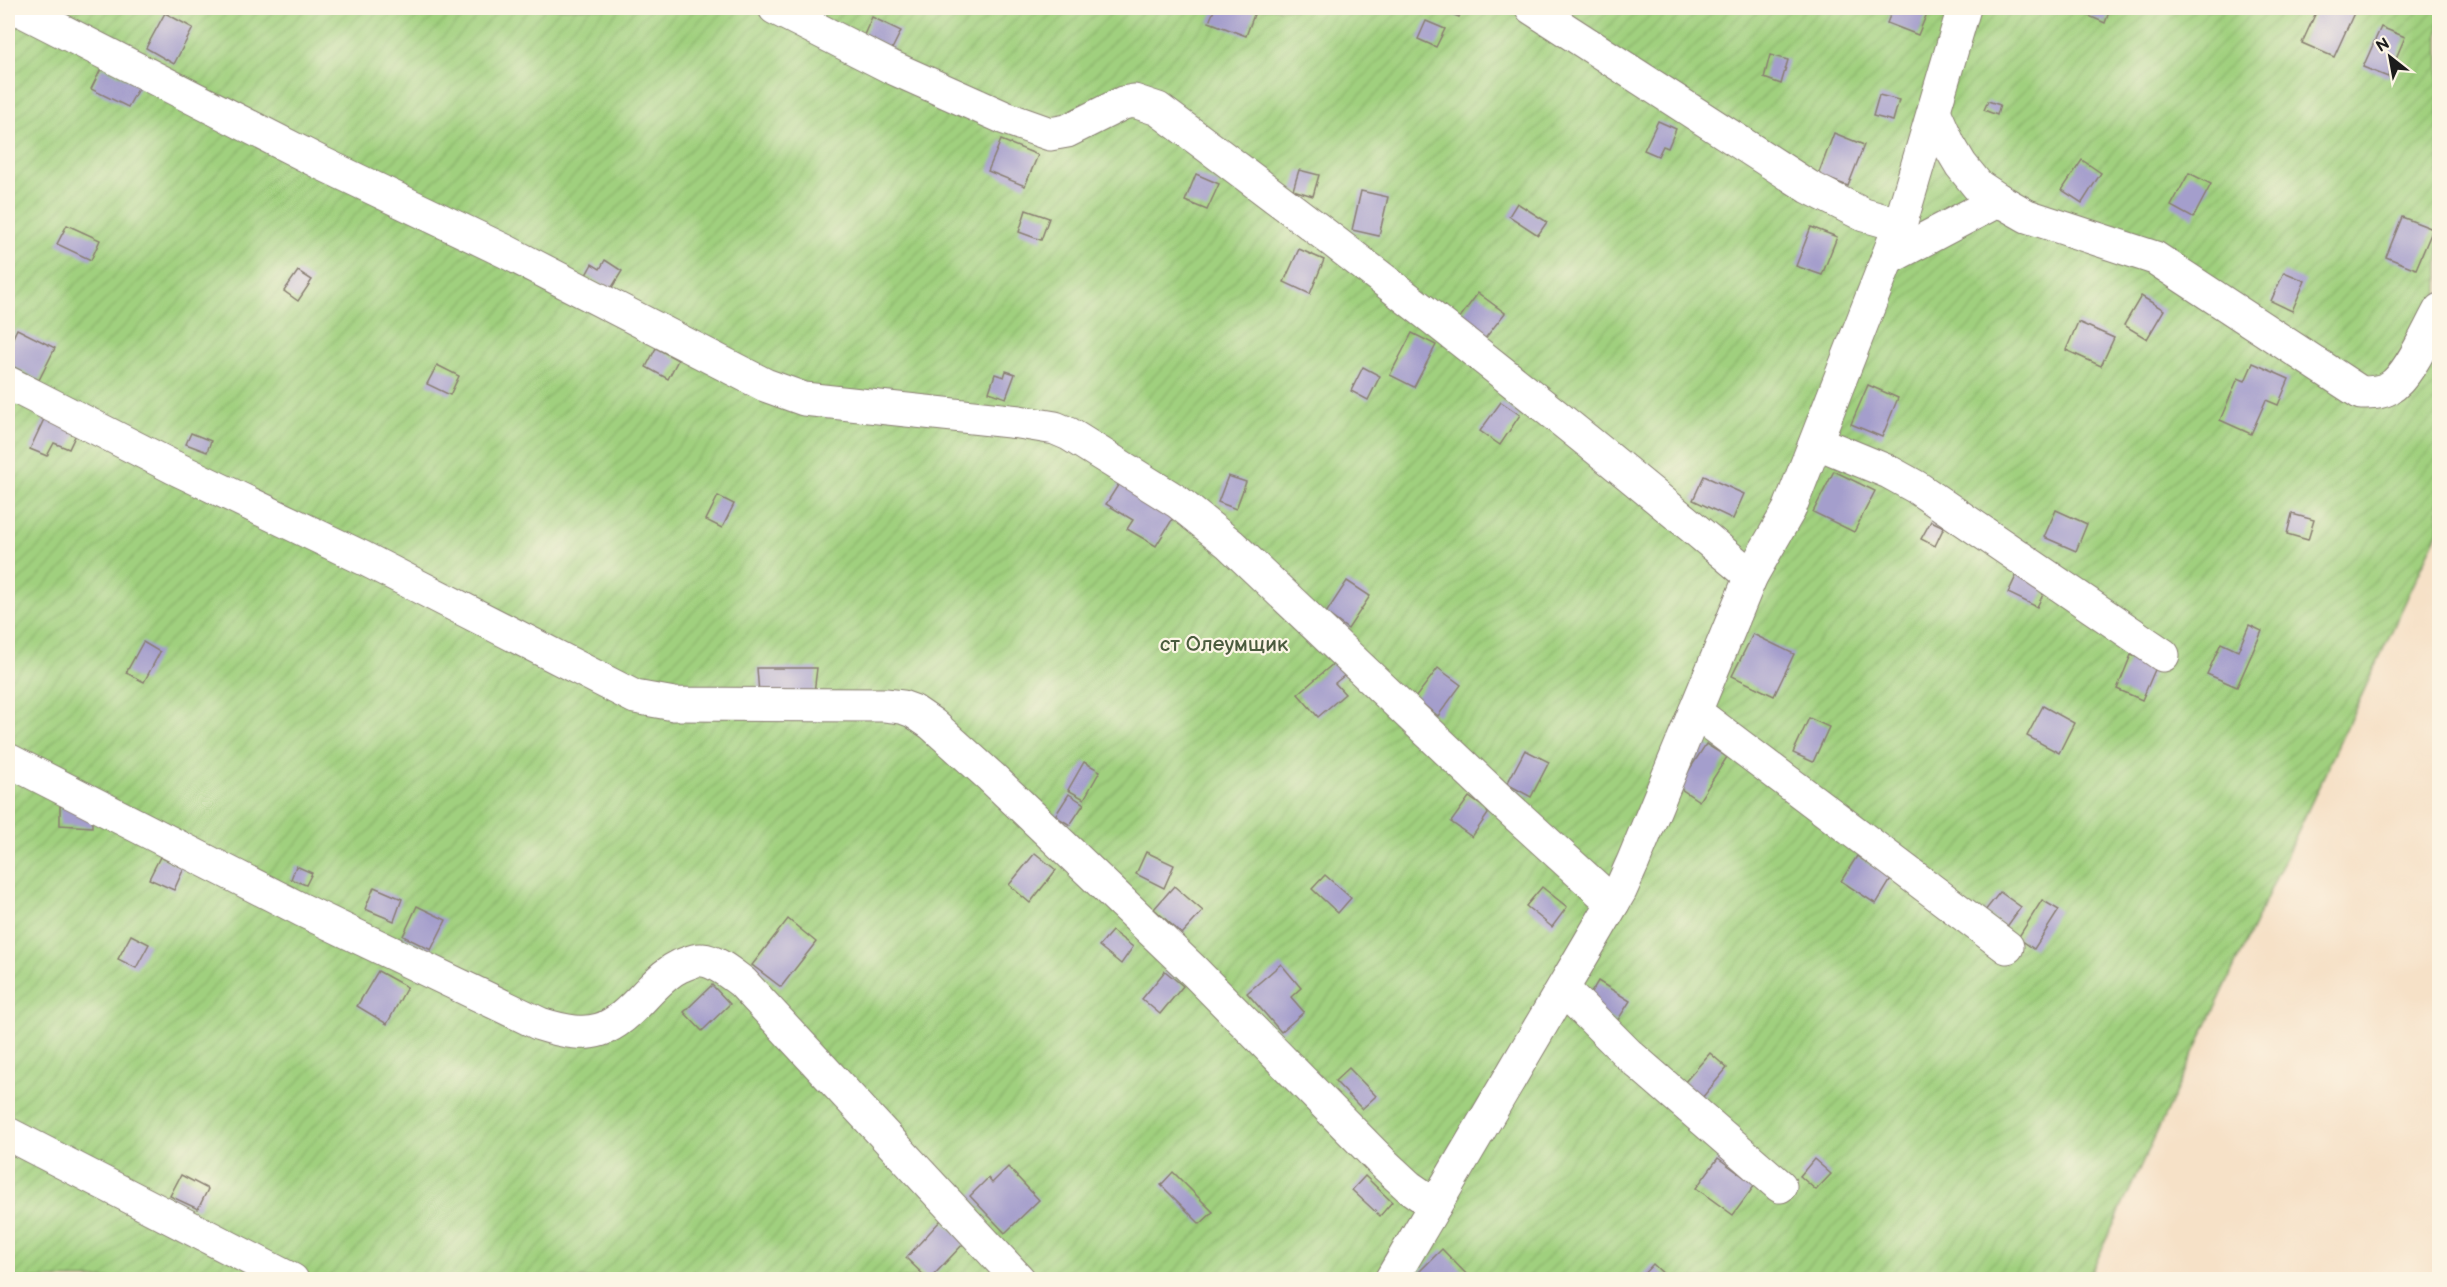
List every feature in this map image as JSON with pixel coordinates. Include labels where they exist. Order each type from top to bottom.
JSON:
[{"type":"lane","points":[[17,8],[322,164],[505,251],[765,385],[804,399],[1042,425],[1069,434],[1178,502],[1230,544],[1502,802],[1613,903]]},
{"type":"lane","points":[[775,8],[891,67],[1005,118],[1050,134],[1067,131],[1123,103],[1134,101],[1158,109],[1352,255],[1652,492],[1751,576]]},
{"type":"lane","points":[[1532,8],[1809,187],[1864,215],[1900,225]]},
{"type":"lane","points":[[1397,1277],[1435,1205],[1613,903],[1633,862],[1751,576],[1789,510],[1887,259],[1900,225],[1964,8]]},
{"type":"lane","points":[[1934,111],[1961,165],[1978,186],[1999,200],[2027,216],[2155,258],[2361,393],[2376,393],[2390,388],[2403,375],[2439,310]]},
{"type":"lane","points":[[1887,259],[1999,200]]},
{"type":"lane","points":[[8,383],[174,467],[384,568],[635,697],[674,704],[885,705],[913,711],[932,724],[991,777],[1195,972],[1395,1175],[1435,1205]]},
{"type":"lane","points":[[1816,442],[1888,472],[1916,487],[2163,655]]},
{"type":"lane","points":[[1695,712],[2007,947]]},
{"type":"lane","points":[[8,760],[302,910],[540,1024],[568,1032],[587,1034],[606,1028],[621,1020],[662,978],[674,969],[702,960],[719,966],[742,982],[1019,1280]]},
{"type":"lane","points":[[1563,989],[1628,1054],[1780,1186]]},
{"type":"lane","points":[[8,1134],[292,1280]]},
{"type":"green space","name":"ст Олеумщик","points":[[8,8],[2439,8],[2439,530],[2088,1279],[8,1279]]},
{"type":"building","points":[[1215,8],[1243,8],[1255,12],[1246,36],[1209,22]]},
{"type":"building","points":[[1437,8],[1463,8],[1459,17]]},
{"type":"building","points":[[1893,8],[1920,8],[1928,11],[1918,35],[1887,23]]},
{"type":"building","points":[[2093,8],[2109,12],[2105,23],[2089,16]]},
{"type":"building","points":[[2318,8],[2342,8],[2354,13],[2334,57],[2302,43]]},
{"type":"building","points":[[165,13],[193,28],[174,64],[146,48]]},
{"type":"building","points":[[872,17],[901,31],[892,49],[864,35]]},
{"type":"building","points":[[1426,21],[1445,29],[1436,47],[1418,39]]},
{"type":"building","points":[[2381,27],[2405,37],[2388,77],[2363,67]]},
{"type":"building","points":[[1770,55],[1788,60],[1781,84],[1764,78]]},
{"type":"building","points":[[102,67],[140,85],[128,107],[91,89]]},
{"type":"building","points":[[1879,95],[1899,100],[1893,121],[1873,116]]},
{"type":"building","points":[[1988,101],[2000,105],[1997,115],[1984,110]]},
{"type":"building","points":[[1658,121],[1676,129],[1668,148],[1663,146],[1658,156],[1644,150]]},
{"type":"building","points":[[1834,133],[1864,145],[1848,186],[1818,175]]},
{"type":"building","points":[[1001,140],[1038,155],[1025,186],[988,171]]},
{"type":"building","points":[[2082,160],[2101,173],[2082,203],[2062,190]]},
{"type":"building","points":[[1299,170],[1319,175],[1313,196],[1293,190]]},
{"type":"building","points":[[2189,173],[2211,184],[2193,218],[2171,206]]},
{"type":"building","points":[[1196,174],[1219,184],[1207,210],[1185,201]]},
{"type":"building","points":[[1361,191],[1388,197],[1379,236],[1352,230]]},
{"type":"building","points":[[1517,203],[1547,222],[1538,235],[1509,216]]},
{"type":"building","points":[[1026,210],[1049,218],[1041,240],[1019,232]]},
{"type":"building","points":[[2402,217],[2433,229],[2416,269],[2386,257]]},
{"type":"building","points":[[67,225],[100,240],[91,260],[57,244]]},
{"type":"building","points":[[1811,227],[1837,237],[1822,275],[1796,266]]},
{"type":"building","points":[[1299,249],[1324,260],[1310,294],[1284,282]]},
{"type":"building","points":[[605,260],[622,271],[611,289],[586,275],[592,264],[600,269]]},
{"type":"building","points":[[298,271],[312,280],[298,301],[284,291]]},
{"type":"building","points":[[2284,272],[2305,281],[2292,311],[2271,301]]},
{"type":"building","points":[[1478,293],[1505,313],[1484,340],[1458,320]]},
{"type":"building","points":[[2141,296],[2164,310],[2147,339],[2124,325]]},
{"type":"building","points":[[2078,322],[2114,338],[2101,366],[2066,350]]},
{"type":"building","points":[[17,329],[55,348],[39,380],[8,364],[8,348]]},
{"type":"building","points":[[1412,333],[1436,345],[1414,387],[1390,375]]},
{"type":"building","points":[[656,348],[678,360],[668,379],[646,367]]},
{"type":"building","points":[[2253,363],[2289,379],[2278,405],[2266,400],[2251,434],[2220,420],[2238,378],[2245,381]]},
{"type":"building","points":[[437,365],[459,376],[450,395],[427,384]]},
{"type":"building","points":[[1363,367],[1380,376],[1368,400],[1351,391]]},
{"type":"building","points":[[1006,371],[1015,374],[1006,398],[989,392],[995,374],[1004,377]]},
{"type":"building","points":[[1868,385],[1898,398],[1882,437],[1851,424]]},
{"type":"building","points":[[1501,402],[1520,415],[1500,445],[1480,431]]},
{"type":"building","points":[[45,417],[77,432],[69,449],[54,443],[47,456],[30,449]]},
{"type":"building","points":[[191,433],[211,441],[207,452],[186,444]]},
{"type":"building","points":[[1834,471],[1875,491],[1854,532],[1813,512]]},
{"type":"building","points":[[1228,476],[1246,482],[1236,509],[1218,502]]},
{"type":"building","points":[[1704,476],[1744,494],[1733,519],[1693,500]]},
{"type":"building","points":[[1120,482],[1175,515],[1156,546],[1127,529],[1133,520],[1106,504]]},
{"type":"building","points":[[718,496],[734,504],[722,528],[706,520]]},
{"type":"building","points":[[2056,510],[2087,524],[2076,551],[2044,537]]},
{"type":"building","points":[[2292,514],[2314,520],[2308,540],[2287,534]]},
{"type":"building","points":[[1931,521],[1944,527],[1935,546],[1921,539]]},
{"type":"building","points":[[2018,572],[2047,586],[2037,607],[2008,593]]},
{"type":"building","points":[[1347,581],[1370,596],[1348,629],[1326,613]]},
{"type":"building","points":[[2249,625],[2262,631],[2237,687],[2207,674],[2221,643],[2238,651]]},
{"type":"building","points":[[1753,634],[1794,654],[1774,696],[1732,676]]},
{"type":"building","points":[[143,642],[160,652],[144,682],[126,673]]},
{"type":"building","points":[[2131,655],[2157,665],[2142,700],[2117,689]]},
{"type":"building","points":[[1334,663],[1345,675],[1335,683],[1345,694],[1318,717],[1298,694]]},
{"type":"building","points":[[757,668],[817,668],[814,693],[759,694]]},
{"type":"building","points":[[1438,668],[1461,685],[1438,716],[1415,698]]},
{"type":"building","points":[[2043,706],[2074,723],[2059,753],[2027,736]]},
{"type":"building","points":[[1809,718],[1829,727],[1813,762],[1793,753]]},
{"type":"building","points":[[1706,744],[1727,757],[1699,801],[1678,787]]},
{"type":"building","points":[[1525,750],[1549,762],[1531,797],[1507,784]]},
{"type":"building","points":[[1084,762],[1100,771],[1084,799],[1068,790]]},
{"type":"building","points":[[1069,794],[1084,804],[1070,825],[1055,816]]},
{"type":"building","points":[[1469,797],[1486,809],[1488,814],[1472,837],[1451,822]]},
{"type":"building","points":[[60,806],[92,807],[92,827],[60,825]]},
{"type":"building","points":[[1146,852],[1174,865],[1164,888],[1136,874]]},
{"type":"building","points":[[1035,853],[1056,870],[1030,903],[1009,885]]},
{"type":"building","points":[[1857,856],[1892,878],[1876,904],[1841,881]]},
{"type":"building","points":[[160,857],[184,868],[174,890],[149,879]]},
{"type":"building","points":[[296,866],[312,873],[306,885],[291,879]]},
{"type":"building","points":[[1325,875],[1351,898],[1338,913],[1312,889]]},
{"type":"building","points":[[1174,886],[1203,911],[1182,934],[1154,909]]},
{"type":"building","points":[[374,887],[402,899],[394,921],[365,909]]},
{"type":"building","points":[[1542,887],[1567,907],[1552,927],[1526,906]]},
{"type":"building","points":[[2000,892],[2021,907],[2006,928],[1984,912]]},
{"type":"building","points":[[2042,900],[2059,910],[2034,949],[2018,938]]},
{"type":"building","points":[[417,906],[446,920],[431,950],[403,936]]},
{"type":"building","points":[[788,919],[816,942],[781,987],[752,965]]},
{"type":"building","points":[[1112,931],[1133,947],[1121,964],[1099,946]]},
{"type":"building","points":[[131,935],[149,944],[136,968],[118,959]]},
{"type":"building","points":[[1281,964],[1301,988],[1291,997],[1304,1012],[1281,1032],[1247,993]]},
{"type":"building","points":[[378,971],[407,987],[387,1024],[357,1006]]},
{"type":"building","points":[[1165,971],[1183,986],[1160,1014],[1142,999]]},
{"type":"building","points":[[1598,981],[1630,1001],[1616,1023],[1585,1003]]},
{"type":"building","points":[[712,985],[730,1004],[702,1031],[684,1012]]},
{"type":"building","points":[[1710,1053],[1727,1068],[1702,1098],[1684,1083]]},
{"type":"building","points":[[1349,1068],[1376,1096],[1362,1109],[1335,1081]]},
{"type":"building","points":[[1718,1158],[1755,1185],[1733,1215],[1696,1188]]},
{"type":"building","points":[[1814,1159],[1831,1174],[1816,1190],[1800,1176]]},
{"type":"building","points":[[1008,1167],[1039,1200],[1005,1233],[970,1196],[988,1178],[992,1183]]},
{"type":"building","points":[[1173,1172],[1213,1212],[1200,1224],[1161,1185]]},
{"type":"building","points":[[181,1175],[208,1189],[198,1209],[170,1196]]},
{"type":"building","points":[[1365,1176],[1392,1202],[1380,1216],[1352,1190]]},
{"type":"building","points":[[941,1220],[965,1242],[929,1280],[906,1258]]},
{"type":"building","points":[[1442,1249],[1472,1280],[1426,1280],[1419,1272]]},
{"type":"building","points":[[1653,1264],[1670,1280],[1638,1280]]}]
